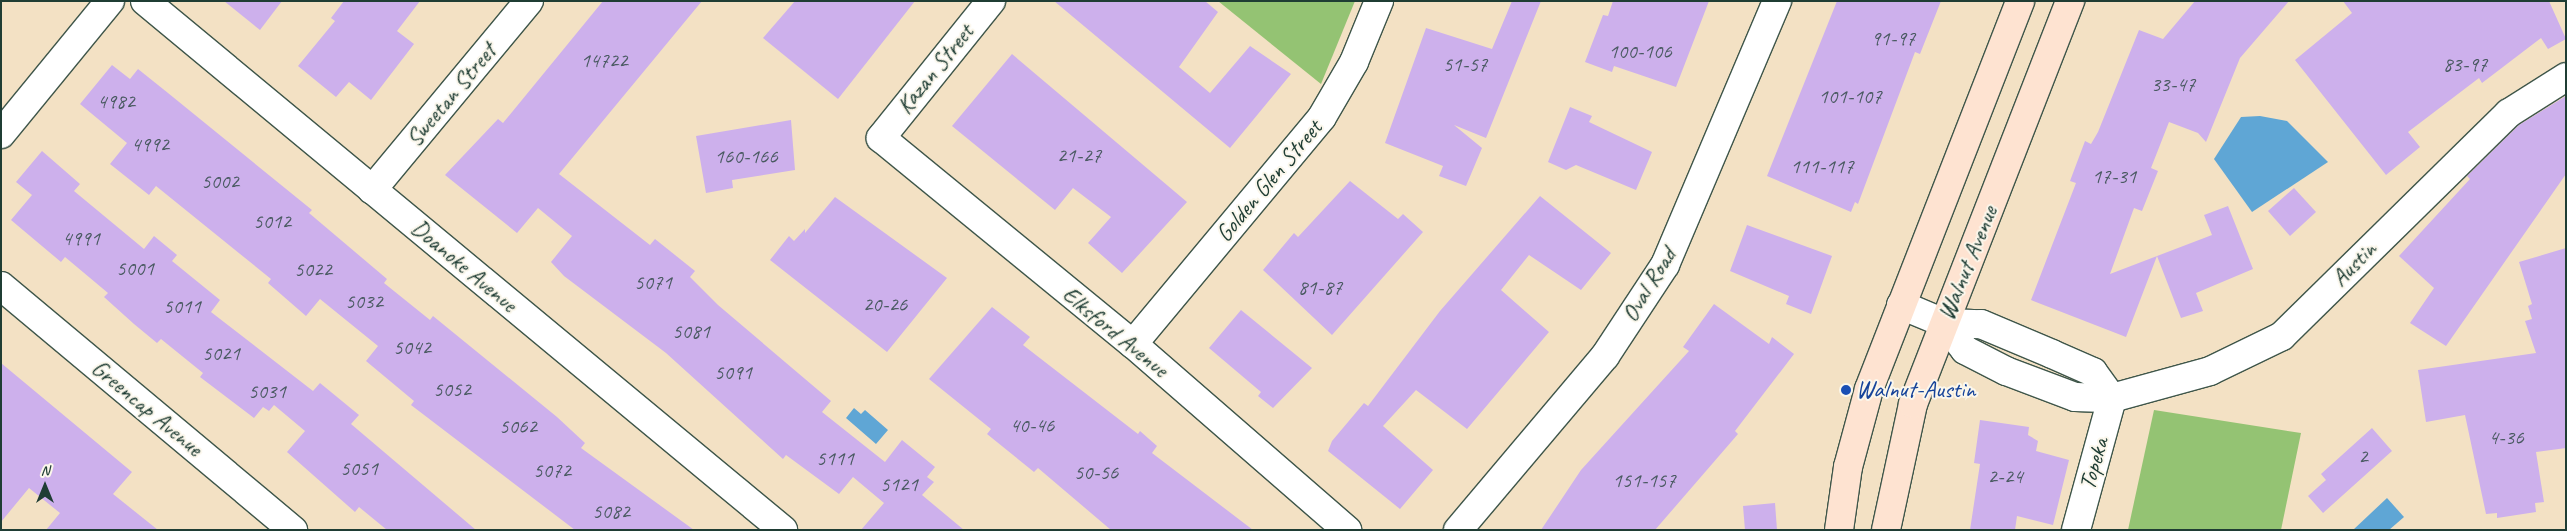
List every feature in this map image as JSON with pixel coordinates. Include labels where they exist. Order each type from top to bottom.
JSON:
[{"type":"main road","name":"Walnut Avenue","points":[[1839,530],[1861,416],[1901,305],[2020,1]]},
{"type":"main road","name":"Walnut Avenue","points":[[1886,530],[1906,429],[1944,323],[2070,1]]},
{"type":"street","points":[[1,134],[110,1]]},
{"type":"street","name":"Doanoke Avenue","points":[[145,1],[783,530]]},
{"type":"street","name":"Sweetan Street","points":[[372,190],[529,1]]},
{"type":"street","name":"Kazan Street","points":[[881,138],[991,1]]},
{"type":"street","name":"Golden Glen Street","points":[[1132,344],[1322,117],[1354,62],[1379,1]]},
{"type":"street","name":"Oval Road","points":[[1458,530],[1605,356],[1665,264],[1777,1]]},
{"type":"street","name":"Austin","points":[[2112,398],[2210,371],[2282,336],[2509,113],[2566,77]]},
{"type":"street","name":"Elksford Avenue","points":[[881,138],[1132,344],[1347,530]]},
{"type":"street","name":"Greencap Avenue","points":[[1,286],[294,530]]},
{"type":"street","points":[[1901,305],[1944,323],[1980,324],[2093,372],[2112,398]]},
{"type":"street","name":"Topeka","points":[[2076,530],[2112,398]]},
{"type":"green space","points":[[1218,1],[1355,1],[1321,84]]},
{"type":"green space","points":[[2154,410],[2301,433],[2281,530],[2128,530]]},
{"type":"water","points":[[2260,116],[2287,121],[2328,162],[2252,212],[2214,159],[2241,117]]},
{"type":"water","points":[[854,408],[861,414],[865,410],[888,430],[876,444],[846,418]]},
{"type":"water","points":[[2387,498],[2404,517],[2389,530],[2353,530]]},
{"type":"building","points":[[224,1],[282,1],[260,30]]},
{"type":"building","points":[[344,1],[420,1],[397,31],[414,44],[371,100],[349,82],[336,97],[298,66],[335,21],[331,18]]},
{"type":"building","points":[[603,1],[702,1],[559,174],[650,245],[655,239],[695,271],[690,277],[718,305],[831,401],[822,412],[885,462],[902,440],[935,467],[927,477],[934,482],[922,495],[964,530],[861,530],[884,503],[853,477],[839,494],[786,455],[783,459],[666,353],[564,276],[551,262],[572,236],[538,208],[517,233],[445,175],[498,119],[503,123]]},
{"type":"building","points":[[795,1],[915,1],[838,99],[763,38]]},
{"type":"building","points":[[1054,1],[1205,1],[1218,12],[1179,67],[1210,93],[1250,46],[1291,74],[1230,148]]},
{"type":"building","points":[[1512,1],[1541,1],[1486,138],[1454,125],[1482,148],[1466,186],[1439,176],[1443,166],[1385,143],[1426,28],[1492,49]]},
{"type":"building","points":[[1613,1],[1709,1],[1676,87],[1614,66],[1612,72],[1585,62],[1603,15],[1608,16]]},
{"type":"building","points":[[1837,1],[1941,1],[1920,54],[1915,52],[1858,204],[1855,202],[1851,212],[1767,176]]},
{"type":"building","points":[[2195,1],[2289,1],[2240,58],[2206,142],[2198,133],[2169,122],[2151,168],[2158,171],[2142,211],[2134,208],[2110,274],[2157,256],[2126,337],[2031,300],[2076,183],[2070,181],[2085,141],[2091,144],[2098,132],[2139,30],[2163,39]]},
{"type":"building","points":[[2343,1],[2549,1],[2566,39],[2548,49],[2541,38],[2482,83],[2479,78],[2408,132],[2420,147],[2386,175],[2295,60],[2352,13]]},
{"type":"building","points":[[1012,54],[1187,202],[1122,273],[1088,243],[1111,217],[1073,188],[1055,210],[952,126]]},
{"type":"building","points":[[112,65],[130,79],[138,69],[312,210],[309,213],[387,279],[384,283],[430,320],[433,316],[557,417],[585,443],[581,448],[694,530],[575,530],[411,405],[414,401],[366,361],[378,346],[320,299],[306,316],[268,283],[271,279],[156,186],[149,195],[110,164],[127,143],[80,104]]},
{"type":"building","points":[[2566,96],[2566,174],[2446,346],[2410,323],[2434,288],[2399,256],[2470,179],[2467,176],[2519,125]]},
{"type":"building","points":[[1570,107],[1592,116],[1589,122],[1652,152],[1636,190],[1576,165],[1566,170],[1548,162]]},
{"type":"building","points":[[791,120],[795,170],[732,180],[733,188],[706,193],[696,136]]},
{"type":"building","points":[[42,151],[80,184],[74,191],[144,249],[154,236],[177,255],[172,261],[220,300],[211,312],[313,391],[320,383],[359,415],[351,424],[476,530],[387,530],[359,507],[355,512],[287,452],[305,431],[274,405],[269,411],[263,407],[254,418],[200,377],[203,373],[161,339],[157,343],[134,324],[104,297],[108,293],[65,257],[61,262],[11,220],[32,195],[16,182]]},
{"type":"building","points":[[1350,181],[1398,219],[1403,214],[1423,232],[1332,335],[1263,270],[1294,233],[1298,237]]},
{"type":"building","points":[[2294,188],[2316,212],[2290,236],[2268,211]]},
{"type":"building","points":[[1540,196],[1611,253],[1581,290],[1529,255],[1501,290],[1549,332],[1467,429],[1416,390],[1383,426],[1433,470],[1400,509],[1328,451],[1332,441],[1364,403],[1368,406],[1440,311]]},
{"type":"building","points":[[835,197],[947,278],[887,352],[770,260],[789,236],[794,241],[805,229],[805,233]]},
{"type":"building","points":[[2228,206],[2253,269],[2196,293],[2203,311],[2181,318],[2157,256],[2212,235],[2204,215]]},
{"type":"building","points":[[1747,225],[1832,256],[1811,314],[1786,304],[1789,296],[1730,271]]},
{"type":"building","points":[[2566,248],[2566,448],[2536,452],[2544,502],[2535,503],[2536,512],[2497,518],[2497,513],[2486,514],[2465,415],[2426,422],[2418,370],[2536,353],[2525,321],[2532,319],[2528,306],[2532,304],[2519,262]]},
{"type":"building","points":[[1714,304],[1769,344],[1772,337],[1794,354],[1735,431],[1738,434],[1655,530],[1541,530],[1581,470],[1689,351],[1683,347]]},
{"type":"building","points":[[992,307],[1030,337],[1023,345],[1138,434],[1140,431],[1157,446],[1152,453],[1253,530],[1111,530],[1038,468],[1034,472],[987,434],[991,429],[929,379]]},
{"type":"building","points":[[1241,310],[1312,368],[1273,408],[1258,396],[1261,392],[1209,348]]},
{"type":"building","points":[[1,363],[132,472],[113,494],[158,530],[46,530],[60,513],[29,488],[1,522]]},
{"type":"building","points":[[1980,420],[2029,427],[2028,435],[2038,441],[2036,451],[2069,460],[2053,525],[2017,516],[2015,530],[1970,530],[1980,464],[1974,463]]},
{"type":"building","points":[[2372,428],[2392,451],[2323,513],[2308,496],[2326,480],[2321,474]]},
{"type":"building","points":[[1775,503],[1777,530],[1745,530],[1743,506]]},
{"type":"place","name":"Walnut-Austin","points":[[1846,390]]}]
